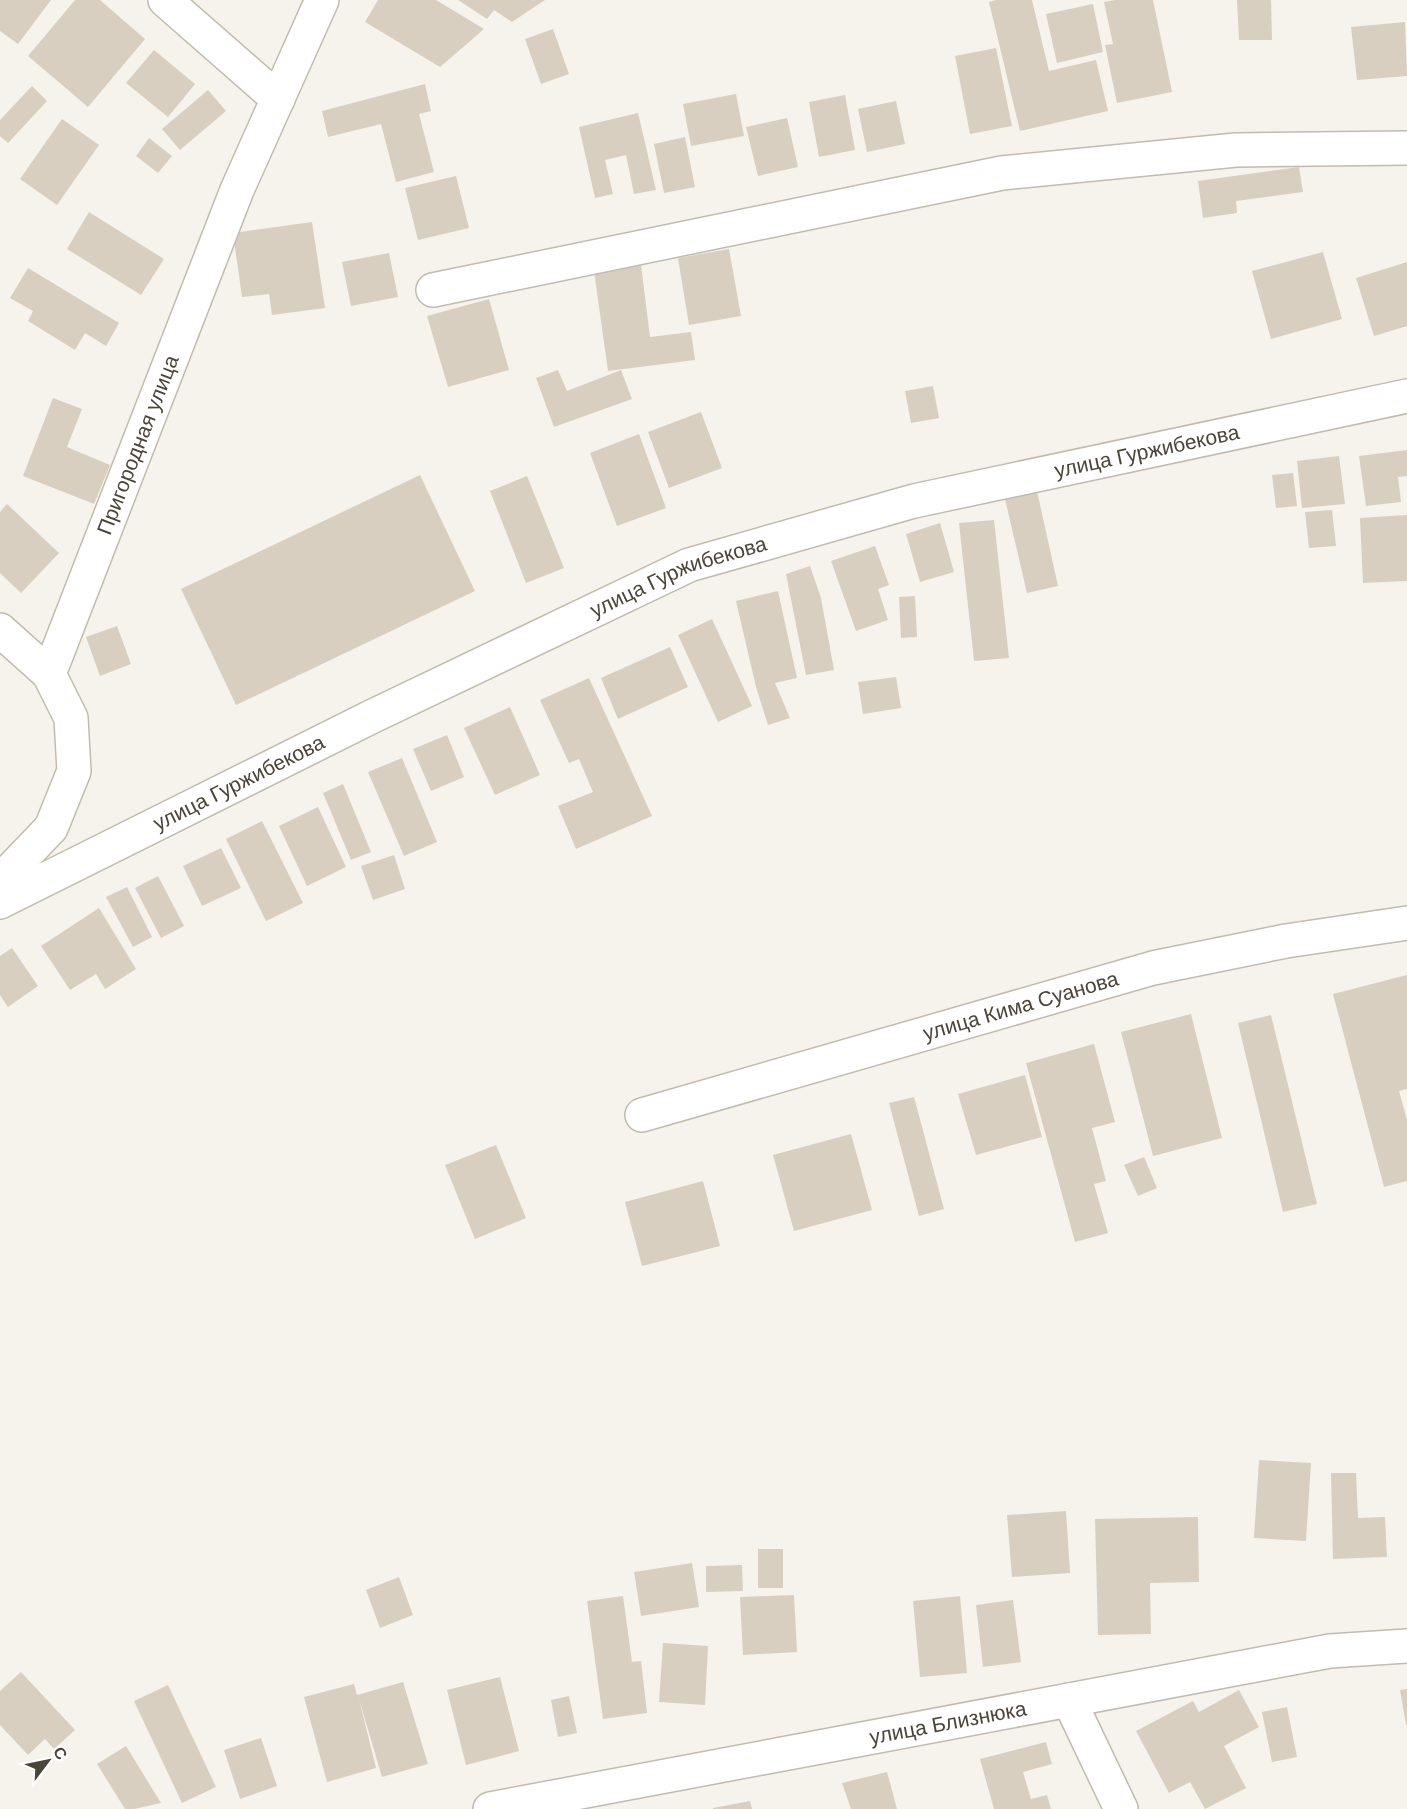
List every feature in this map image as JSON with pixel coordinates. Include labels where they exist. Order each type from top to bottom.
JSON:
[{"type":"street","points":[[165,0],[278,99]]},
{"type":"street","name":"Пригородная улица","points":[[49,674],[237,190],[322,0]]},
{"type":"street","points":[[433,290],[1002,173],[1236,150],[1407,148]]},
{"type":"street","name":"улица Гуржибекова","points":[[0,902],[371,717],[689,565],[914,501],[1407,396]]},
{"type":"street","points":[[0,630],[49,674],[71,718],[74,771],[51,828],[0,881]]},
{"type":"street","name":"улица Кима Суанова","points":[[642,1115],[1153,968],[1286,941],[1407,923]]},
{"type":"street","name":"улица Близнюка","points":[[490,1809],[1330,1651],[1407,1646]]},
{"type":"street","points":[[1069,1700],[1121,1809]]},
{"type":"building","points":[[0,0],[51,0],[18,44],[0,31]]},
{"type":"building","points":[[75,0],[100,0],[145,39],[88,107],[28,56]]},
{"type":"building","points":[[378,0],[436,0],[484,29],[440,67],[365,22]]},
{"type":"building","points":[[458,0],[545,0],[512,22],[494,10],[487,19]]},
{"type":"building","points":[[1032,0],[1049,71],[1096,60],[1108,111],[1020,131],[989,2]]},
{"type":"building","points":[[1153,0],[1172,92],[1117,103],[1105,45],[1113,44],[1104,2]]},
{"type":"building","points":[[1237,0],[1271,0],[1272,40],[1239,40]]},
{"type":"building","points":[[1093,4],[1103,52],[1057,63],[1046,14]]},
{"type":"building","points":[[1405,22],[1407,76],[1357,80],[1351,27]]},
{"type":"building","points":[[553,29],[569,74],[541,84],[525,39]]},
{"type":"building","points":[[996,48],[1012,126],[970,134],[955,56]]},
{"type":"building","points":[[154,50],[195,84],[168,117],[126,83]]},
{"type":"building","points":[[425,84],[431,111],[419,114],[434,172],[396,182],[381,124],[328,137],[322,111]]},
{"type":"building","points":[[32,86],[47,101],[8,143],[0,136],[0,120]]},
{"type":"building","points":[[208,90],[226,111],[180,150],[162,129]]},
{"type":"building","points":[[736,94],[744,136],[691,146],[683,104]]},
{"type":"building","points":[[845,95],[855,150],[819,157],[809,102]]},
{"type":"building","points":[[896,101],[905,144],[867,152],[858,109]]},
{"type":"building","points":[[638,113],[656,190],[634,194],[626,155],[605,160],[613,194],[595,198],[579,127]]},
{"type":"building","points":[[787,118],[798,167],[758,176],[746,127]]},
{"type":"building","points":[[62,119],[99,145],[57,205],[20,179]]},
{"type":"building","points":[[685,137],[695,187],[664,193],[654,144]]},
{"type":"building","points":[[149,138],[172,156],[158,173],[136,156]]},
{"type":"building","points":[[1299,167],[1303,192],[1236,201],[1237,213],[1203,218],[1198,181]]},
{"type":"building","points":[[456,176],[469,228],[418,240],[405,188]]},
{"type":"building","points":[[89,212],[164,259],[141,295],[67,249]]},
{"type":"building","points":[[312,222],[325,308],[272,315],[269,294],[242,297],[233,233]]},
{"type":"building","points":[[729,249],[741,316],[689,325],[678,258]]},
{"type":"building","points":[[1323,252],[1342,319],[1271,339],[1252,271]]},
{"type":"building","points":[[389,253],[398,297],[351,306],[342,262]]},
{"type":"building","points":[[1407,262],[1407,326],[1374,336],[1356,278]]},
{"type":"building","points":[[641,265],[650,337],[691,332],[695,360],[608,371],[594,271]]},
{"type":"building","points":[[28,268],[119,323],[106,346],[85,333],[75,350],[28,321],[33,311],[10,298]]},
{"type":"building","points":[[489,299],[509,370],[448,387],[427,316]]},
{"type":"building","points":[[558,370],[567,391],[621,370],[632,399],[554,427],[536,378]]},
{"type":"building","points":[[933,386],[939,418],[911,423],[905,391]]},
{"type":"building","points":[[53,398],[82,409],[67,447],[110,465],[94,504],[23,476]]},
{"type":"building","points":[[701,412],[722,468],[669,488],[648,432]]},
{"type":"building","points":[[639,434],[666,508],[617,526],[590,453]]},
{"type":"building","points":[[1407,450],[1407,476],[1398,477],[1401,502],[1366,506],[1359,456]]},
{"type":"building","points":[[1339,456],[1345,504],[1302,508],[1297,461]]},
{"type":"building","points":[[1293,473],[1297,506],[1276,508],[1272,475]]},
{"type":"building","points":[[420,475],[475,591],[236,705],[181,589]]},
{"type":"building","points":[[527,476],[564,568],[526,583],[490,491]]},
{"type":"building","points":[[1037,491],[1058,586],[1027,593],[1005,499]]},
{"type":"building","points":[[7,504],[59,553],[21,593],[0,573],[0,512]]},
{"type":"building","points":[[1332,510],[1336,546],[1309,548],[1305,512]]},
{"type":"building","points":[[1407,515],[1407,581],[1363,583],[1360,518]]},
{"type":"building","points":[[994,520],[1009,658],[974,661],[959,523]]},
{"type":"building","points":[[940,523],[954,572],[920,582],[906,534]]},
{"type":"building","points":[[875,546],[889,585],[878,589],[888,620],[856,631],[831,561]]},
{"type":"building","points":[[810,566],[821,598],[834,670],[806,675],[786,574]]},
{"type":"building","points":[[778,591],[797,678],[775,683],[790,718],[768,725],[756,687],[736,601]]},
{"type":"building","points":[[915,596],[917,637],[901,638],[899,597]]},
{"type":"building","points":[[712,619],[752,706],[718,722],[678,635]]},
{"type":"building","points":[[117,626],[131,664],[100,676],[86,637]]},
{"type":"building","points":[[670,647],[688,687],[618,719],[601,678]]},
{"type":"building","points":[[896,677],[901,708],[863,714],[858,682]]},
{"type":"building","points":[[589,678],[652,816],[576,849],[558,806],[593,792],[579,759],[569,763],[540,700]]},
{"type":"building","points":[[510,707],[540,775],[495,795],[464,728]]},
{"type":"building","points":[[447,735],[464,777],[431,791],[413,749]]},
{"type":"building","points":[[402,758],[437,842],[404,856],[368,772]]},
{"type":"building","points":[[343,784],[371,852],[351,860],[323,793]]},
{"type":"building","points":[[318,807],[346,867],[307,886],[279,826]]},
{"type":"building","points":[[262,821],[303,903],[266,921],[226,839]]},
{"type":"building","points":[[221,848],[241,888],[202,906],[183,866]]},
{"type":"building","points":[[394,855],[405,889],[373,900],[361,866]]},
{"type":"building","points":[[158,876],[184,926],[161,938],[135,888]]},
{"type":"building","points":[[127,887],[152,937],[133,947],[106,897]]},
{"type":"building","points":[[99,908],[136,969],[105,989],[96,974],[70,990],[41,946]]},
{"type":"building","points":[[12,948],[38,986],[8,1007],[0,995],[0,956]]},
{"type":"building","points":[[1407,975],[1407,1089],[1399,1091],[1407,1120],[1407,1181],[1384,1187],[1333,994]]},
{"type":"building","points":[[1191,1014],[1222,1138],[1153,1156],[1121,1032]]},
{"type":"building","points":[[1271,1015],[1317,1204],[1283,1212],[1238,1023]]},
{"type":"building","points":[[1094,1044],[1115,1122],[1092,1128],[1106,1181],[1094,1184],[1108,1233],[1075,1242],[1026,1063]]},
{"type":"building","points":[[1025,1075],[1042,1137],[976,1155],[958,1094]]},
{"type":"building","points":[[914,1097],[944,1209],[919,1216],[889,1103]]},
{"type":"building","points":[[851,1134],[872,1210],[794,1231],[773,1155]]},
{"type":"building","points":[[496,1145],[526,1218],[475,1239],[445,1165]]},
{"type":"building","points":[[1144,1157],[1157,1188],[1138,1196],[1124,1165]]},
{"type":"building","points":[[703,1181],[720,1246],[642,1266],[625,1202]]},
{"type":"building","points":[[1259,1460],[1311,1463],[1306,1541],[1254,1538]]},
{"type":"building","points":[[1331,1473],[1356,1473],[1358,1518],[1385,1517],[1387,1557],[1333,1559]]},
{"type":"building","points":[[1066,1511],[1070,1573],[1012,1577],[1007,1515]]},
{"type":"building","points":[[1198,1517],[1199,1582],[1150,1583],[1151,1634],[1098,1635],[1095,1519]]},
{"type":"building","points":[[758,1549],[783,1549],[783,1588],[758,1588]]},
{"type":"building","points":[[692,1563],[699,1607],[641,1616],[634,1572]]},
{"type":"building","points":[[742,1565],[743,1591],[706,1592],[706,1566]]},
{"type":"building","points":[[399,1577],[413,1615],[380,1628],[366,1590]]},
{"type":"building","points":[[794,1595],[797,1652],[743,1655],[740,1597]]},
{"type":"building","points":[[623,1596],[632,1662],[641,1661],[647,1713],[603,1719],[587,1601]]},
{"type":"building","points":[[960,1596],[967,1673],[920,1677],[913,1601]]},
{"type":"building","points":[[1013,1600],[1021,1662],[983,1667],[976,1605]]},
{"type":"building","points":[[663,1643],[708,1646],[705,1705],[659,1702]]},
{"type":"building","points":[[21,1672],[75,1730],[54,1749],[45,1739],[28,1755],[0,1725],[0,1691]]},
{"type":"building","points":[[500,1677],[519,1751],[466,1765],[447,1690]]},
{"type":"building","points":[[403,1682],[428,1764],[382,1777],[359,1699],[376,1768],[327,1782],[304,1697],[354,1684],[357,1695]]},
{"type":"building","points":[[168,1685],[216,1787],[182,1803],[134,1701]]},
{"type":"building","points":[[1407,1689],[1407,1724],[1406,1725],[1400,1690]]},
{"type":"building","points":[[1239,1690],[1259,1727],[1224,1746],[1246,1788],[1205,1809],[1190,1782],[1169,1793],[1136,1731],[1193,1701],[1199,1712]]},
{"type":"building","points":[[569,1696],[577,1733],[558,1737],[551,1700]]},
{"type":"building","points":[[1287,1707],[1297,1757],[1272,1762],[1262,1712]]},
{"type":"building","points":[[261,1738],[277,1786],[240,1799],[224,1750]]},
{"type":"building","points":[[1046,1742],[1052,1764],[1023,1772],[1031,1799],[1047,1795],[1051,1809],[994,1809],[980,1759]]},
{"type":"building","points":[[126,1746],[161,1803],[125,1809],[97,1764]]},
{"type":"building","points":[[887,1772],[897,1809],[851,1809],[842,1783]]},
{"type":"building","points":[[750,1801],[752,1809],[713,1809],[713,1808]]}]
